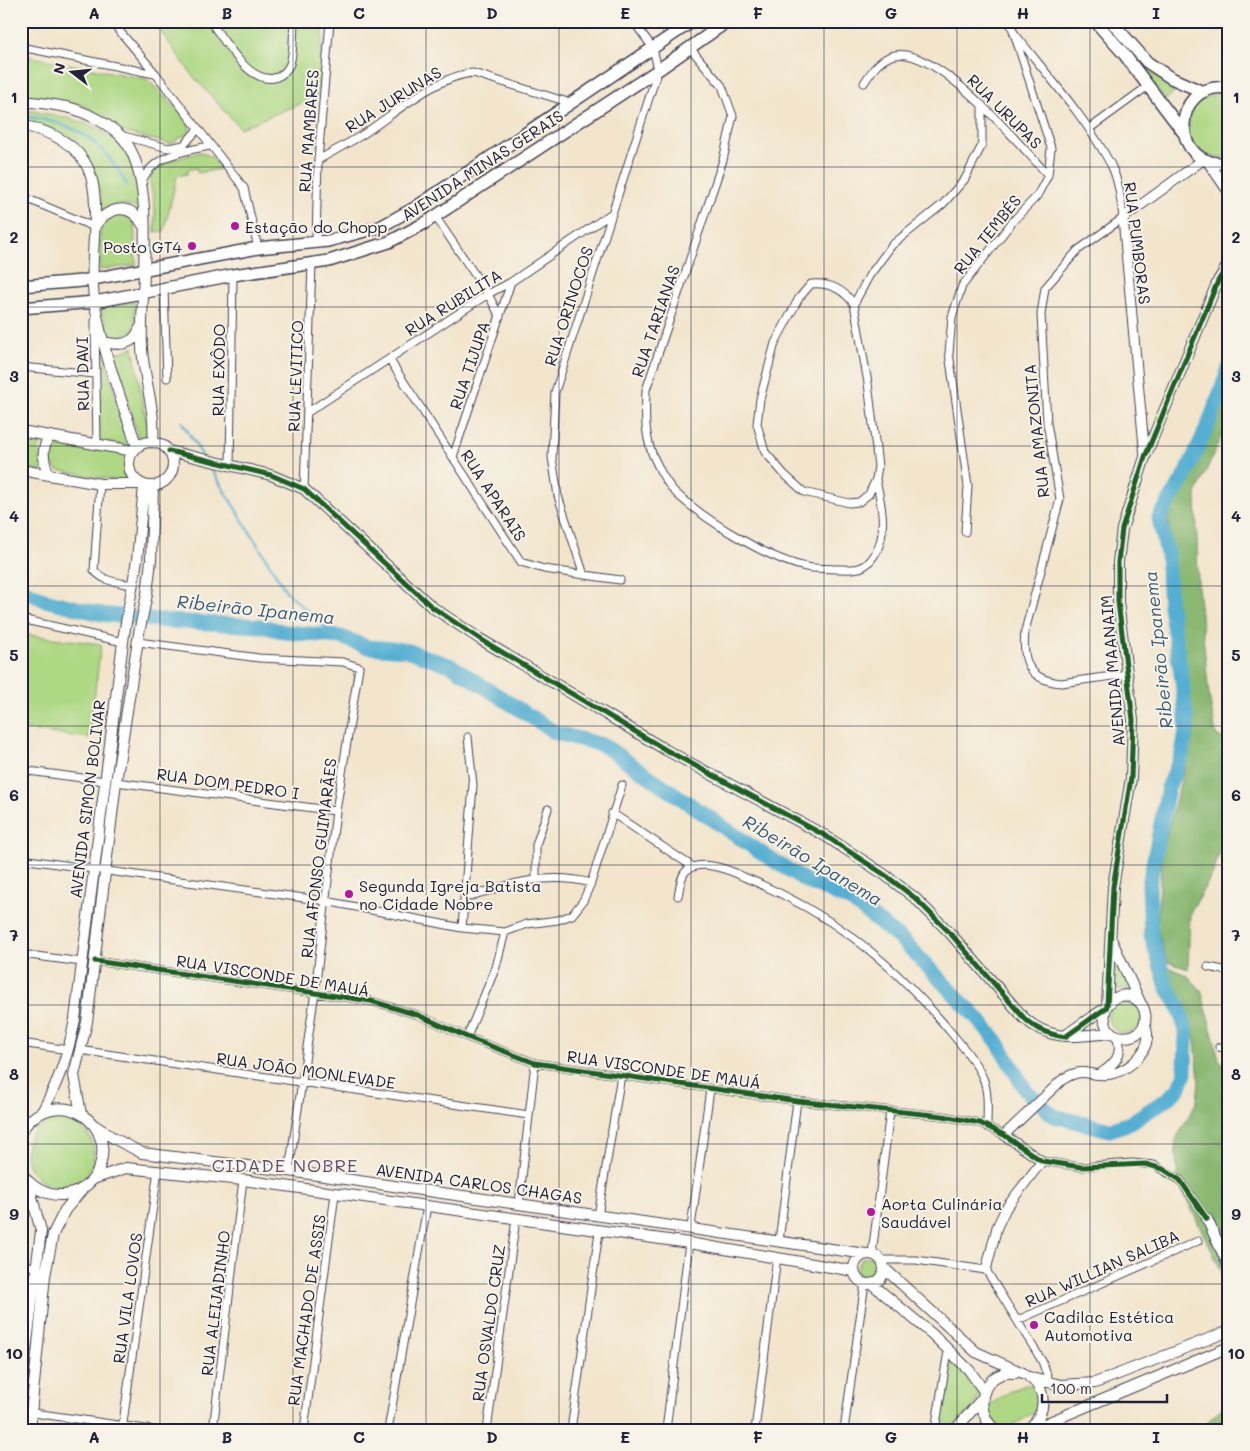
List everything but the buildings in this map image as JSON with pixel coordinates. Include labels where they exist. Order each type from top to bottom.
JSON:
[{"type":"main road","name":"AVENIDA MINAS GERAIS","points":[[21,286],[93,279],[258,248],[316,243],[347,237],[380,227],[394,220],[692,21]]},
{"type":"main road","name":"AVENIDA MINAS GERAIS","points":[[21,308],[95,302],[233,275],[312,264],[349,257],[389,242],[435,216],[658,70],[728,21]]},
{"type":"main road","points":[[1095,21],[1124,54],[1184,132]]},
{"type":"main road","points":[[1111,21],[1147,62],[1171,78],[1202,92]]},
{"type":"main road","points":[[1228,88],[1215,88],[1202,92],[1193,99],[1186,109],[1183,120],[1184,132],[1190,148],[1205,160],[1229,192]]},
{"type":"main road","points":[[21,101],[76,110],[120,135],[137,162],[142,181],[142,349],[155,428],[154,442]]},
{"type":"main road","points":[[21,125],[63,139],[78,153],[94,182],[97,200],[94,227],[93,279],[95,302],[104,342],[136,449],[130,460],[129,468],[132,475],[145,485]]},
{"type":"main road","points":[[1205,160],[1229,162]]},
{"type":"main road","points":[[94,227],[109,212],[118,209],[132,213],[140,219],[143,225]]},
{"type":"main road","name":"AVENIDA MAANAIM","points":[[1106,1007],[1113,887],[1131,778],[1133,720],[1118,602],[1118,562],[1122,529],[1145,457],[1218,281],[1229,263]]},
{"type":"main road","points":[[104,342],[114,344],[132,341],[137,336],[142,322]]},
{"type":"main road","points":[[21,431],[97,446],[136,449],[154,442],[170,451],[185,456],[271,475],[304,488],[440,613],[666,750],[824,835],[885,875],[915,898],[950,932],[1024,1018],[1036,1029],[1048,1034],[1064,1037],[1114,1034],[1130,1037],[1136,1034],[1144,1023],[1144,1009],[1135,998],[1122,996],[1115,998],[1106,1007],[1064,1037]]},
{"type":"main road","points":[[48,475],[44,462],[44,448],[50,436]]},
{"type":"main road","points":[[21,470],[100,484],[145,485],[163,483],[171,475],[174,463],[170,451]]},
{"type":"main road","name":"AVENIDA SIMON BOLIVAR","points":[[81,1114],[74,1075],[74,1050],[82,962],[123,638],[137,560],[145,485]]},
{"type":"main road","name":"AVENIDA SIMON BOLIVAR","points":[[21,1132],[28,1122],[40,1112],[60,1078],[87,1022],[116,782],[151,560],[145,485]]},
{"type":"main road","name":"AVENIDA MAANAIM","points":[[1111,940],[1141,1003]]},
{"type":"main road","points":[[1106,1007],[1104,1021],[1114,1034]]},
{"type":"main road","points":[[40,1112],[57,1108],[69,1109],[81,1114]]},
{"type":"main road","name":"AVENIDA CARLOS CHAGAS","points":[[81,1114],[115,1139],[142,1153],[289,1171],[598,1216],[691,1227],[779,1242],[869,1254]]},
{"type":"main road","points":[[31,1430],[26,1413],[45,1276],[54,1234],[65,1210],[90,1182],[100,1166],[103,1152],[101,1138],[94,1125]]},
{"type":"main road","name":"AVENIDA CARLOS CHAGAS","points":[[28,1181],[38,1189],[50,1194],[63,1195],[75,1192],[90,1182],[126,1168],[158,1170],[244,1180],[599,1232],[689,1243],[854,1271]]},
{"type":"main road","points":[[21,1172],[28,1181],[41,1231],[21,1390]]},
{"type":"main road","points":[[1207,1219],[1229,1254]]},
{"type":"main road","points":[[1207,1219],[1229,1267]]},
{"type":"main road","points":[[996,1430],[984,1416],[983,1395],[969,1370],[932,1334],[868,1283],[858,1280],[854,1271],[855,1262],[869,1254],[883,1264],[976,1352],[1027,1376],[1040,1390],[1043,1405],[1041,1415],[1029,1430]]},
{"type":"main road","points":[[868,1283],[882,1276],[883,1264]]},
{"type":"main road","points":[[955,1430],[996,1376],[1009,1372],[1074,1386],[1095,1383],[1229,1331]]},
{"type":"main road","points":[[1029,1430],[1229,1347]]},
{"type":"street","points":[[111,21],[156,74],[197,130],[244,188],[258,248]]},
{"type":"street","points":[[210,21],[242,64],[265,79],[280,76],[289,65],[294,21]]},
{"type":"street","name":"RUA MAMBARES","points":[[316,243],[318,160],[330,21]]},
{"type":"street","points":[[633,21],[653,48],[658,70]]},
{"type":"street","name":"RUA TEMBÉS","points":[[964,532],[968,486],[949,353],[952,317],[962,286],[1013,221],[1037,196],[1048,175],[1051,148],[1010,21]]},
{"type":"street","name":"RUA PUMBORAS","points":[[1015,34],[1088,129],[1112,167],[1120,196],[1123,218],[1145,457]]},
{"type":"street","points":[[21,48],[156,74]]},
{"type":"street","name":"RUA TARIANAS","points":[[690,48],[722,86],[733,116],[723,160],[646,390],[645,422],[649,445],[656,464],[677,494],[720,527],[762,550],[806,567],[855,570],[868,563],[878,547],[882,531],[882,504],[876,479],[878,466],[873,420],[854,304]]},
{"type":"street","name":"RUA URUPAS","points":[[864,83],[876,65],[894,55],[916,57],[966,88],[1048,175]]},
{"type":"street","name":"RUA ORINOCOS","points":[[584,575],[558,496],[552,457],[555,392],[658,70]]},
{"type":"street","name":"RUA JURUNAS","points":[[318,160],[362,135],[435,87],[462,74],[473,73],[571,103]]},
{"type":"street","points":[[1088,129],[1148,86]]},
{"type":"street","points":[[876,479],[869,494],[859,502],[848,503],[804,492],[765,452],[756,424],[760,399],[775,343],[799,298],[812,284],[820,283],[839,289],[848,295],[854,304],[869,276],[892,246],[943,204],[965,179],[982,145],[982,104]]},
{"type":"street","points":[[120,135],[168,148],[184,145],[197,130]]},
{"type":"street","points":[[142,181],[146,171],[154,163],[187,151],[210,146]]},
{"type":"street","name":"RUA AMAZONITA","points":[[1127,674],[1061,683],[1051,682],[1034,673],[1026,664],[1023,651],[1025,631],[1060,499],[1047,424],[1041,314],[1044,288],[1078,250],[1205,160]]},
{"type":"street","points":[[21,196],[94,227]]},
{"type":"street","name":"RUA RUBILITA","points":[[308,412],[488,294],[510,282],[612,213]]},
{"type":"street","points":[[435,216],[488,294],[500,317]]},
{"type":"street","name":"RUA LEVITICO","points":[[304,488],[312,264]]},
{"type":"street","name":"RUA EXÔDO","points":[[230,466],[233,275]]},
{"type":"street","name":"RUA TIJUPA","points":[[453,457],[510,282]]},
{"type":"street","points":[[164,288],[168,378]]},
{"type":"street","name":"RUA DAVI","points":[[95,302],[97,446]]},
{"type":"street","name":"RUA APARAIS","points":[[389,359],[521,562],[544,569],[620,580]]},
{"type":"street","points":[[21,367],[95,374]]},
{"type":"street","points":[[100,484],[94,570],[98,576],[105,580],[132,588]]},
{"type":"street","points":[[21,620],[123,638]]},
{"type":"street","name":"RUA AFONSO GUIMARÃES","points":[[138,637],[259,658],[343,662],[359,667],[336,811],[315,992],[289,1171]]},
{"type":"street","points":[[462,928],[473,785],[468,737]]},
{"type":"street","points":[[21,770],[105,781]]},
{"type":"street","name":"RUA DOM PEDRO I","points":[[116,782],[336,811]]},
{"type":"street","points":[[21,859],[326,901],[462,928],[505,932],[527,924],[558,920],[572,915],[583,901],[591,883],[622,784]]},
{"type":"street","points":[[536,878],[536,845],[548,809]]},
{"type":"street","points":[[612,813],[694,867]]},
{"type":"street","points":[[678,896],[682,878],[686,871],[694,867],[715,867],[731,871],[765,885],[813,909],[851,934],[921,997],[961,1044],[983,1079],[988,1100],[987,1127]]},
{"type":"street","points":[[464,898],[519,881],[536,878],[576,879],[591,883]]},
{"type":"street","points":[[466,1037],[496,967],[505,932]]},
{"type":"street","points":[[21,954],[82,962]]},
{"type":"street","name":"RUA VISCONDE DE MAUÁ","points":[[94,961],[371,1001],[418,1014],[466,1037],[535,1063],[797,1101],[943,1116],[980,1123],[1004,1135],[1042,1161],[1080,1167],[1132,1163],[1154,1166],[1180,1180],[1207,1219]]},
{"type":"street","points":[[1208,967],[1229,971]]},
{"type":"street","points":[[1004,1135],[1062,1080],[1072,1073],[1082,1071],[1099,1074],[1120,1071],[1135,1061],[1147,1045],[1148,1035],[1144,1023]]},
{"type":"street","points":[[1099,1074],[1118,1059],[1120,1048],[1114,1034]]},
{"type":"street","name":"RUA JOÃO MONLEVADE","points":[[21,1043],[529,1115]]},
{"type":"street","points":[[1219,1047],[1229,1049]]},
{"type":"street","points":[[519,1204],[535,1063]]},
{"type":"street","points":[[598,1216],[621,1075]]},
{"type":"street","points":[[691,1227],[710,1089]]},
{"type":"street","points":[[779,1242],[797,1101]]},
{"type":"street","points":[[869,1254],[890,1111]]},
{"type":"street","points":[[21,1122],[40,1112]]},
{"type":"street","points":[[1042,1161],[1006,1208],[997,1227],[986,1270],[1042,1361],[1049,1382]]},
{"type":"street","name":"RUA VILA LOVOS","points":[[123,1428],[158,1170]]},
{"type":"street","name":"RUA ALEIJADINHO","points":[[213,1430],[244,1180]]},
{"type":"street","name":"RUA MACHADO DE ASSIS","points":[[304,1430],[335,1194]]},
{"type":"street","points":[[388,1430],[427,1206]]},
{"type":"street","name":"RUA OSVALDO CRUZ","points":[[487,1430],[516,1220]]},
{"type":"street","points":[[570,1430],[599,1232]]},
{"type":"street","name":"RUA WILLIAN SALIBA","points":[[1018,1320],[1198,1241]]},
{"type":"street","points":[[666,1430],[689,1243]]},
{"type":"street","points":[[755,1430],[777,1257]]},
{"type":"street","points":[[883,1264],[916,1260],[986,1270]]},
{"type":"street","points":[[21,1265],[36,1268]]},
{"type":"street","points":[[844,1430],[868,1283]]},
{"type":"street","points":[[935,1430],[948,1351]]},
{"type":"street","points":[[26,1413],[123,1428],[153,1430]]},
{"type":"green space","points":[[153,21],[324,21],[317,97],[240,128],[193,76]]},
{"type":"green space","points":[[21,55],[147,79],[188,120],[190,131],[171,144],[123,132],[105,117],[83,105],[21,94]]},
{"type":"green space","points":[[1136,61],[1163,80],[1180,85],[1166,100]]},
{"type":"green space","points":[[1220,94],[1229,96],[1229,156],[1216,158],[1201,151],[1188,137],[1190,111],[1203,98]]},
{"type":"green space","points":[[21,109],[68,118],[106,133],[120,145],[131,161],[137,182],[139,209],[120,205],[111,206],[102,211],[96,174],[90,160],[71,139],[41,126],[21,121]]},
{"type":"green space","points":[[200,152],[212,157],[221,169],[198,173],[196,168],[187,170],[187,174],[177,176],[164,231],[155,232],[155,208],[150,181],[152,171],[158,164]]},
{"type":"green space","points":[[115,214],[126,216],[134,222],[136,265],[100,270],[100,228],[103,222]]},
{"type":"green space","points":[[134,302],[135,324],[132,334],[119,341],[114,339],[107,328],[101,308]]},
{"type":"green space","points":[[101,345],[130,446],[99,441]]},
{"type":"green space","points":[[133,347],[151,446],[141,445],[112,352],[122,352]]},
{"type":"green space","points":[[1229,386],[1229,419],[1196,494],[1198,586],[1209,695],[1216,735],[1229,741],[1229,838],[1222,845],[1213,873],[1190,913],[1188,969],[1167,962],[1157,928],[1162,852],[1194,731],[1179,626],[1168,518]]},
{"type":"green space","points":[[21,435],[42,439],[39,456],[45,472],[21,467]]},
{"type":"green space","points":[[51,443],[127,453],[126,482],[56,470],[48,456]]},
{"type":"green space","points":[[21,634],[101,644],[89,738],[21,729]]},
{"type":"green space","points":[[1115,955],[1126,979],[1129,994],[1121,989],[1112,989]]},
{"type":"green space","points":[[1169,967],[1188,976],[1201,990],[1219,1059],[1229,1072],[1229,1286],[1178,1182],[1175,1141],[1197,1101],[1199,1079],[1195,1041],[1187,1012],[1167,977]]},
{"type":"green space","points":[[1125,999],[1137,1004],[1142,1016],[1137,1028],[1125,1033],[1113,1028],[1108,1016],[1113,1004]]},
{"type":"green space","points":[[53,1119],[67,1119],[79,1124],[89,1134],[94,1146],[94,1160],[89,1172],[79,1182],[67,1187],[53,1187],[41,1182],[31,1172],[26,1160],[26,1146],[31,1134],[41,1124]]},
{"type":"green space","points":[[869,1257],[874,1258],[880,1264],[880,1274],[874,1280],[869,1281],[864,1280],[858,1274],[857,1269],[858,1264],[864,1258]]},
{"type":"green space","points":[[21,1277],[32,1279],[21,1356]]},
{"type":"green space","points":[[951,1363],[962,1368],[979,1392],[978,1398],[968,1413],[949,1429],[938,1430]]},
{"type":"green space","points":[[1026,1385],[1033,1386],[1038,1393],[1038,1409],[1007,1430],[999,1428],[986,1412],[987,1407],[1010,1391]]},
{"type":"green space","points":[[1229,1401],[1229,1430],[1199,1430]]},
{"type":"waterway","points":[[21,116],[56,123],[84,135],[107,155],[127,185]]},
{"type":"waterway","name":"Ribeirão Ipanema","points":[[21,589],[45,600],[101,614],[167,621],[262,626],[285,632],[341,637],[368,647],[406,650],[452,666],[556,733],[603,745],[757,850],[806,881],[853,902],[903,941],[977,1018],[997,1041],[1026,1091],[1054,1116],[1110,1130],[1130,1123],[1167,1099],[1179,1089],[1185,1073],[1186,1031],[1178,1005],[1167,987],[1151,935],[1149,885],[1168,788],[1181,757],[1187,728],[1182,680],[1170,606],[1167,554],[1159,518],[1184,478],[1209,423],[1229,368]]},
{"type":"waterway","points":[[182,422],[202,455]]},
{"type":"waterway","points":[[208,464],[286,591],[321,624],[341,637]]},
{"type":"cycle path","points":[[1107,1006],[1113,887],[1131,778],[1133,720],[1118,602],[1118,562],[1122,529],[1145,457],[1218,281],[1229,263]]},
{"type":"cycle path","points":[[169,451],[271,475],[304,489],[432,607],[480,639],[666,750],[824,835],[885,875],[915,898],[950,933],[1024,1018],[1038,1028],[1048,1033],[1065,1037],[1106,1008]]},
{"type":"cycle path","points":[[95,961],[371,1001],[418,1015],[467,1037],[535,1063],[797,1101],[943,1116],[980,1123],[1004,1135],[1042,1161],[1081,1167],[1145,1164],[1163,1169],[1180,1180],[1207,1219]]},
{"type":"place","name":"Estação do Chopp","points":[[235,226]]},
{"type":"place","name":"Posto GT4","points":[[192,246]]},
{"type":"place","name":"Segunda Igreja Batista no Cidade Nobre","points":[[349,894]]},
{"type":"place","name":"Aorta Culinária Saudável","points":[[871,1212]]},
{"type":"place","name":"Cadilac Estética Automotiva","points":[[1034,1325]]},
{"type":"district","name":"CIDADE NOBRE","points":[[285,1165]]}]
